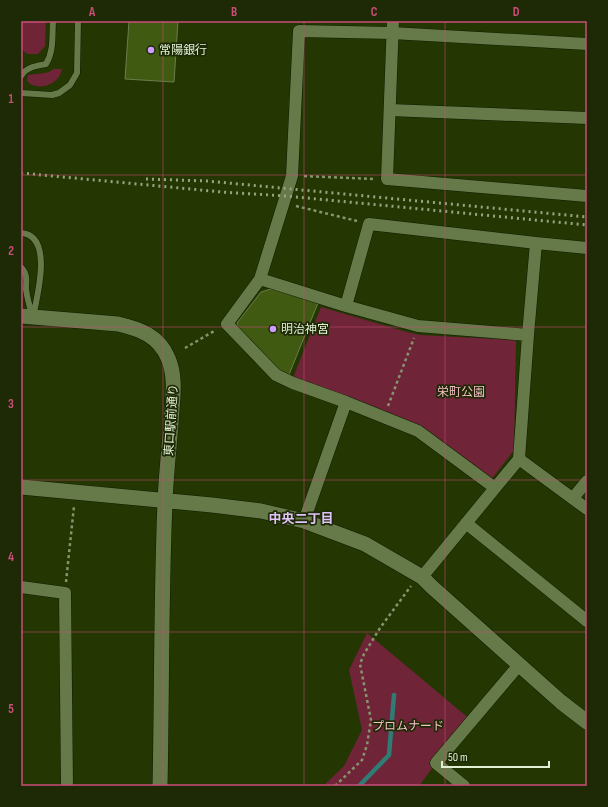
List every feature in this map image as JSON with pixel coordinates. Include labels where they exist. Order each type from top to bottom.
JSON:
[{"type":"street","points":[[393,27],[387,179],[587,196]]},
{"type":"street","points":[[495,488],[418,431],[346,402],[293,383],[276,375],[227,324],[260,279],[292,176],[299,31],[393,27],[587,44]]},
{"type":"street","points":[[390,110],[587,118]]},
{"type":"street","points":[[346,306],[370,224],[587,248]]},
{"type":"street","points":[[421,576],[519,458],[536,243]]},
{"type":"street","points":[[260,279],[346,306],[418,326],[528,335]]},
{"type":"street","name":"東口駅前通り","points":[[27,316],[118,324],[144,331],[155,339],[163,348],[169,359],[174,381],[165,500],[160,786]]},
{"type":"street","points":[[304,521],[346,402]]},
{"type":"street","points":[[519,458],[587,509]]},
{"type":"street","points":[[573,498],[587,482]]},
{"type":"street","points":[[21,487],[165,500],[261,511],[304,521],[364,544],[421,576],[561,702],[587,722]]},
{"type":"street","points":[[466,523],[587,621]]},
{"type":"street","points":[[21,587],[65,593],[67,786]]},
{"type":"street","points":[[464,786],[436,763],[519,665]]},
{"type":"lane","points":[[21,76],[25,70],[34,66],[46,64],[50,58],[52,51],[53,21]]},
{"type":"lane","points":[[21,93],[44,96],[52,95],[59,93],[70,84],[76,73],[78,21]]},
{"type":"lane","points":[[21,233],[24,233],[32,238],[39,245],[41,253],[39,290],[27,316]]},
{"type":"lane","points":[[21,267],[26,273],[27,281],[27,316]]},
{"type":"path","points":[[292,176],[387,179]]},
{"type":"path","points":[[284,203],[370,224]]},
{"type":"path","points":[[185,348],[227,324]]},
{"type":"path","points":[[384,417],[418,326]]},
{"type":"path","points":[[65,593],[74,506]]},
{"type":"path","points":[[335,786],[362,760],[367,745],[371,720],[360,664],[364,654],[380,628],[421,576]]},
{"type":"green space","points":[[21,21],[46,21],[45,46],[38,54],[28,54],[22,48],[20,39]]},
{"type":"green space","points":[[54,69],[62,69],[59,77],[51,84],[34,86],[27,81],[28,75],[44,73]]},
{"type":"green space","name":"栄町公園","points":[[321,307],[420,335],[516,340],[514,450],[490,481],[419,428],[293,378]]},
{"type":"green space","name":"プロムナード","points":[[367,633],[472,721],[436,763],[419,786],[323,786],[344,766],[362,730],[349,670]]},
{"type":"building","name":"常陽銀行","points":[[129,21],[178,21],[174,82],[125,79]]},
{"type":"building","name":"明治神宮","points":[[271,289],[318,303],[288,377],[239,334],[237,323],[261,292]]},
{"type":"waterway","points":[[359,786],[389,755],[394,695]]},
{"type":"railway","points":[[21,173],[222,192],[286,196],[587,225]]},
{"type":"railway","points":[[146,179],[207,181],[587,217]]},
{"type":"place","name":"常陽銀行","points":[[151,50]]},
{"type":"place","name":"明治神宮","points":[[273,329]]},
{"type":"district","name":"中央二丁目","points":[[301,518]]}]
